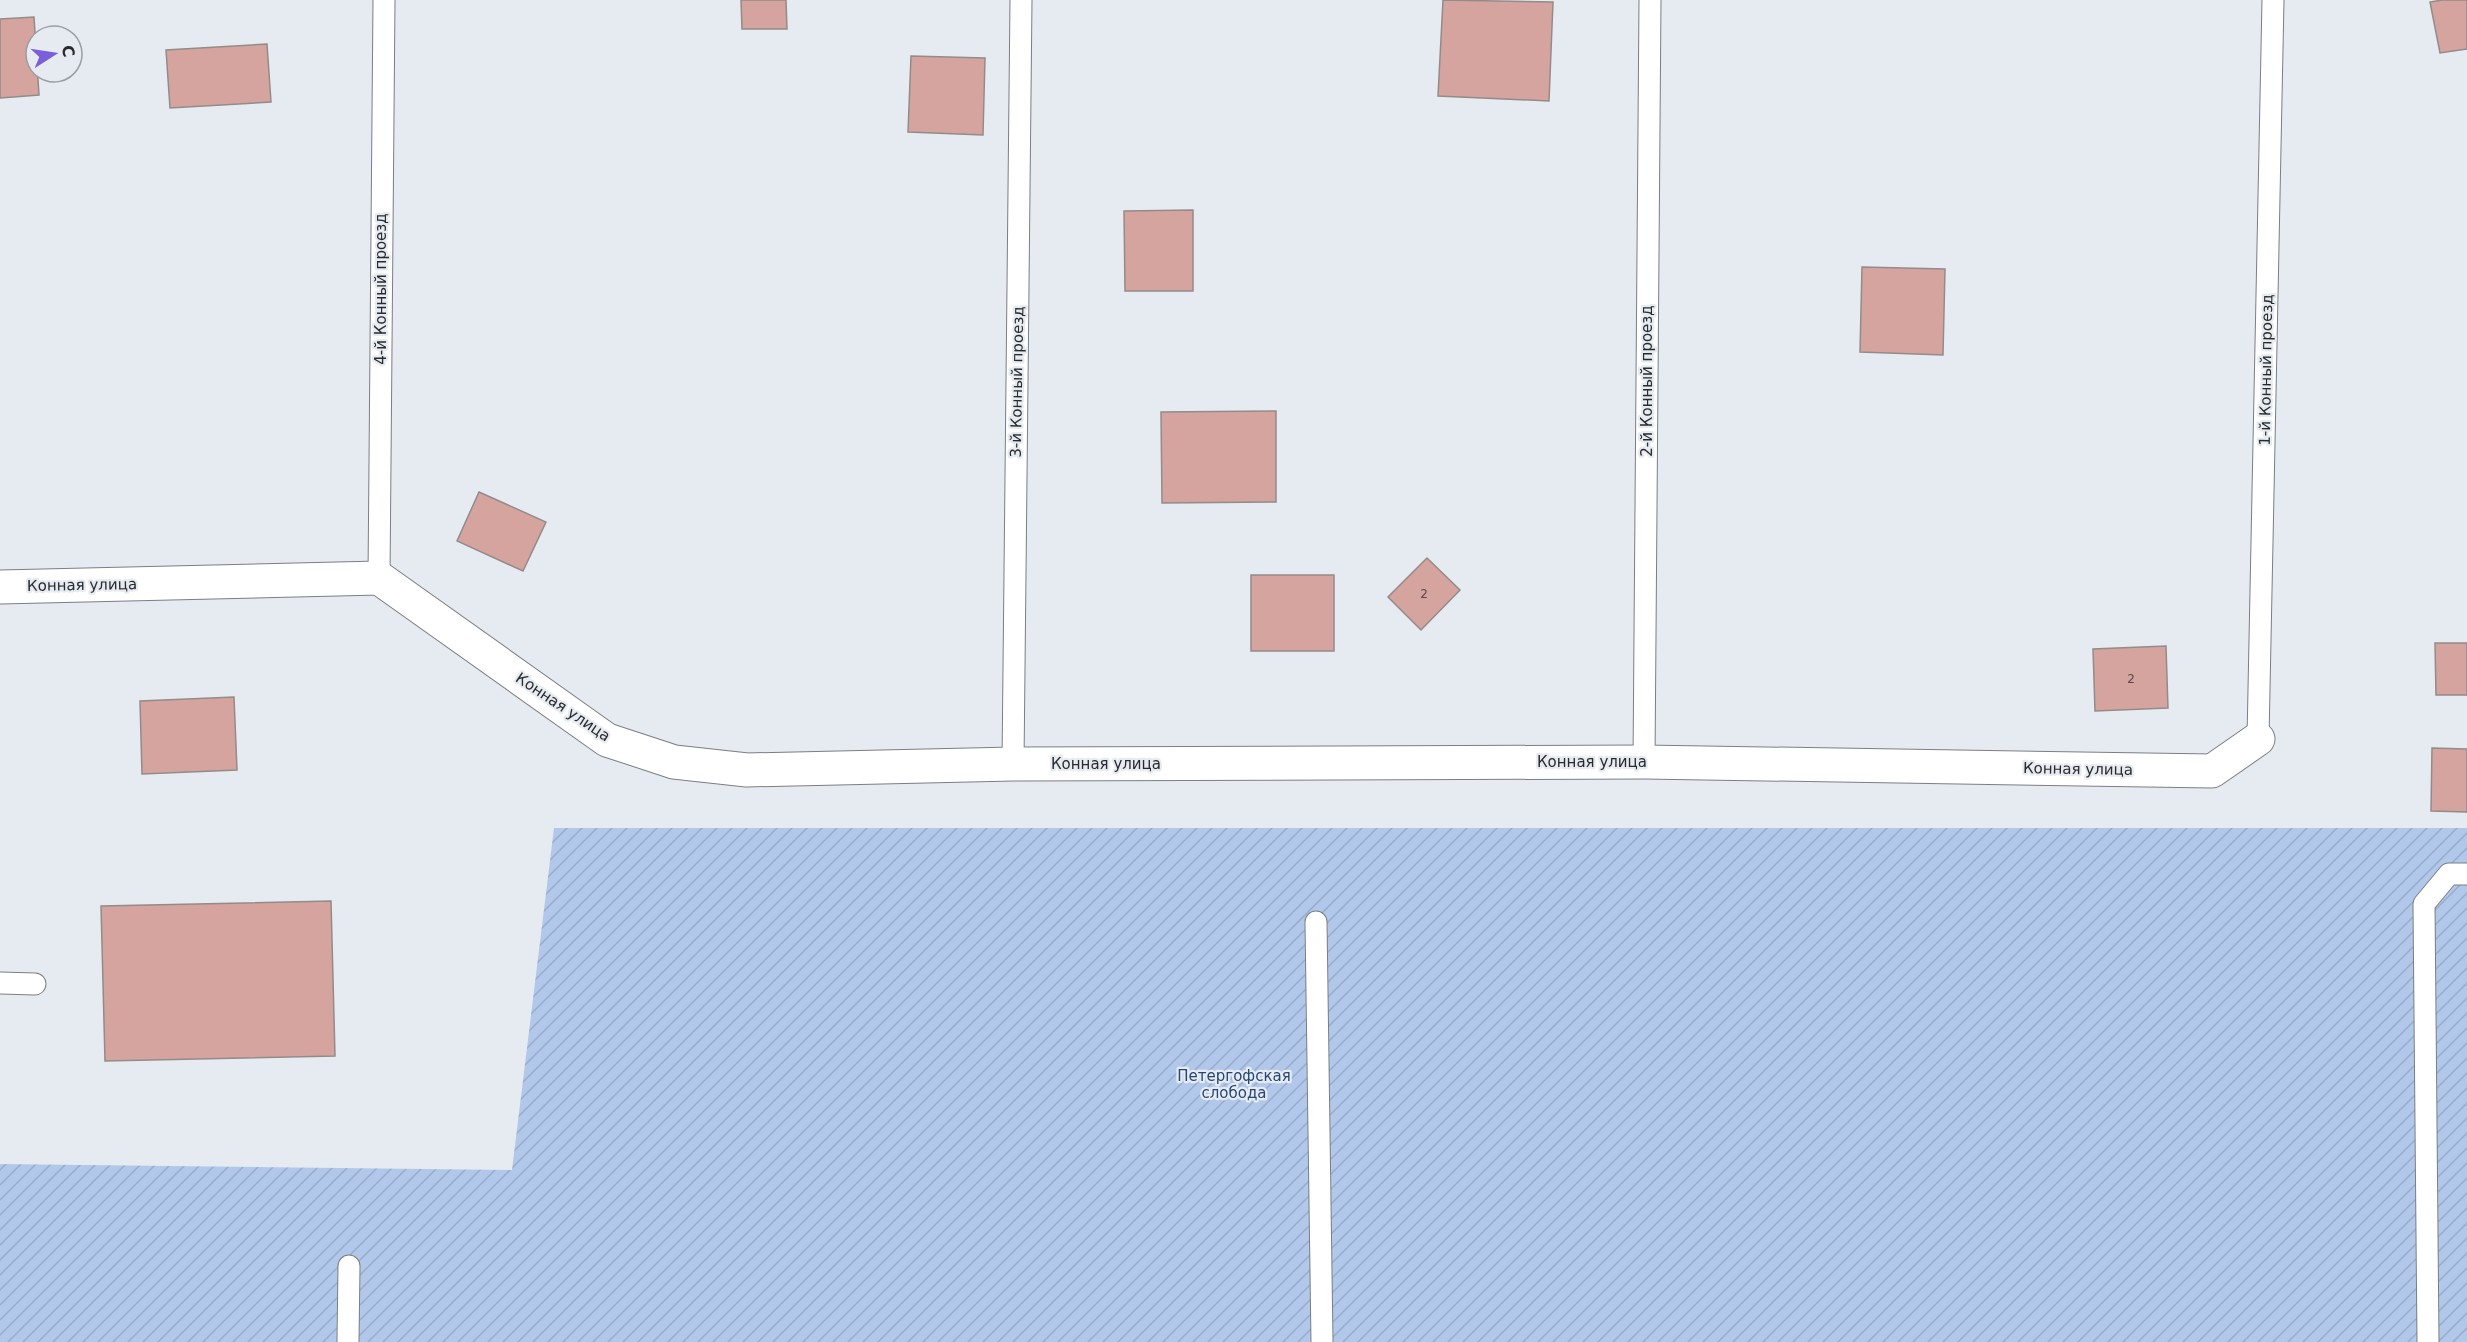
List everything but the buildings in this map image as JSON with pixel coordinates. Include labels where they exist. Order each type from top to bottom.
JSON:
[{"type":"street","name":"Конная улица","points":[[0,587],[380,578],[607,740],[674,762],[747,770],[1013,764],[1644,762],[2212,771],[2258,739]]},
{"type":"lane","name":"4-й Конный проезд","points":[[380,578],[384,0]]},
{"type":"lane","name":"3-й Конный проезд","points":[[1013,764],[1021,0]]},
{"type":"lane","name":"2-й Конный проезд","points":[[1644,762],[1650,0]]},
{"type":"lane","name":"1-й Конный проезд","points":[[2258,739],[2273,0]]},
{"type":"lane","points":[[2428,1342],[2424,904],[2449,874],[2467,874]]},
{"type":"lane","points":[[1316,922],[1322,1342]]},
{"type":"lane","points":[[0,983],[35,984]]},
{"type":"lane","points":[[348,1342],[349,1266]]},
{"type":"green space","name":"Петергофская слобода","points":[[554,828],[2467,828],[2467,1342],[0,1342],[0,1164],[512,1170]]}]
